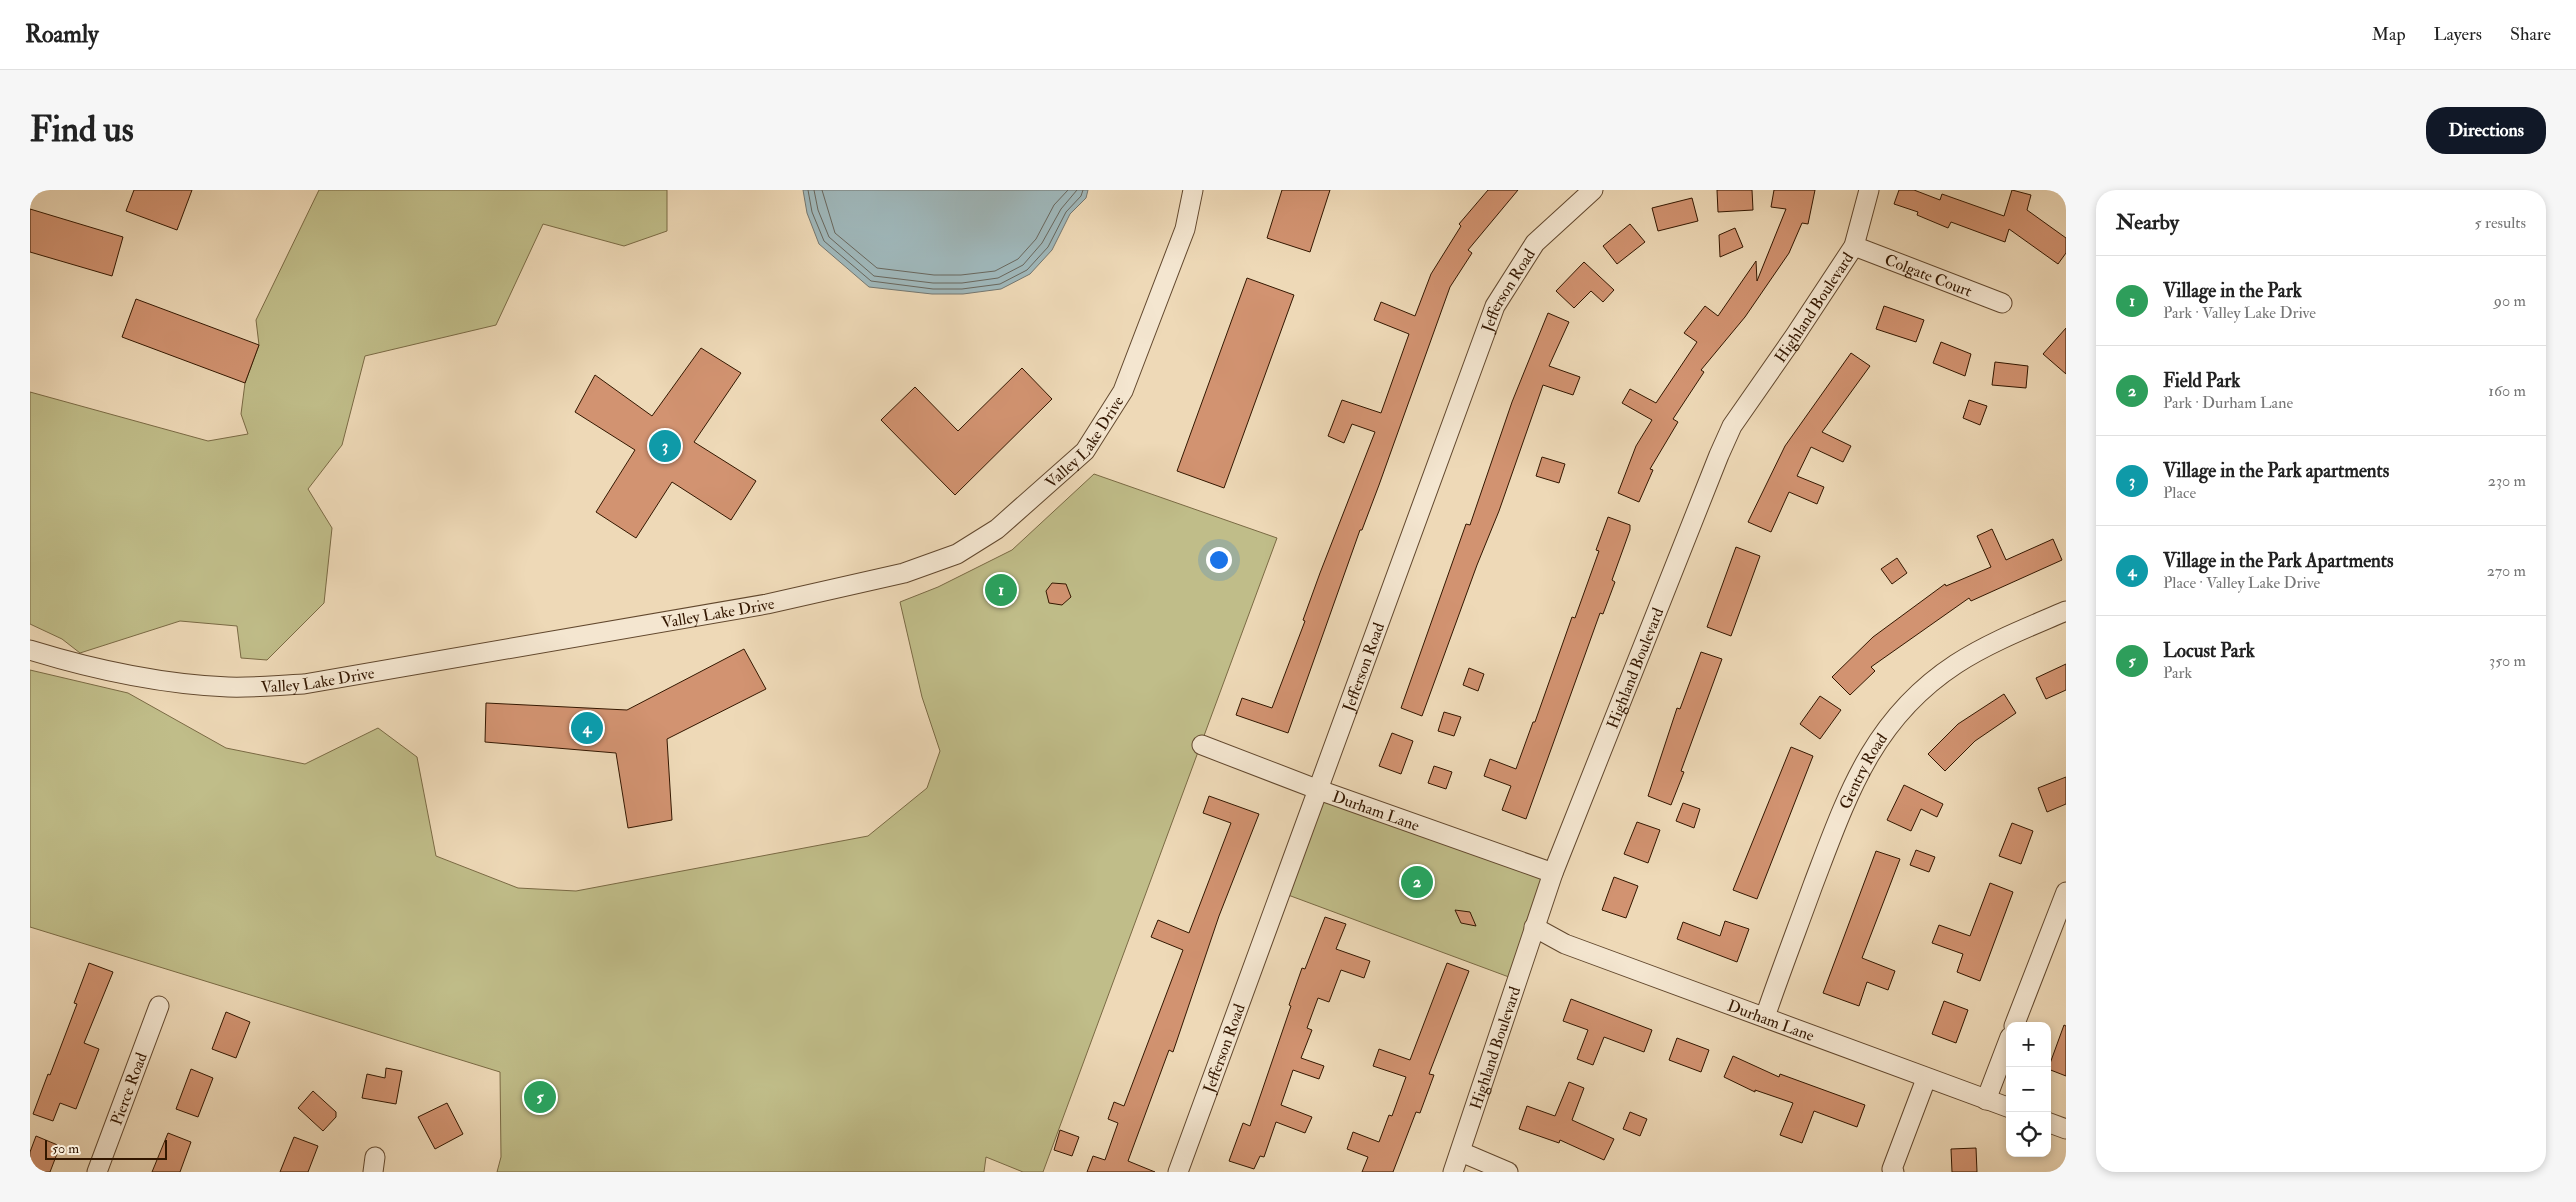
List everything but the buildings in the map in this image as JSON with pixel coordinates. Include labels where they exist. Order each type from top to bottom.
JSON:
[{"type":"street","name":"Valley Lake Drive","points":[[30,650],[80,665],[142,678],[228,687],[304,684],[767,604],[904,573],[957,554],[997,529],[1086,451],[1123,390],[1185,229],[1194,190]]},
{"type":"street","name":"Jefferson Road","points":[[1178,1172],[1495,306],[1535,243],[1593,190]]},
{"type":"street","name":"Highland Boulevard","points":[[1453,1172],[1553,873],[1732,426],[1854,246],[1869,190]]},
{"type":"street","name":"Colgate Court","points":[[1854,246],[2002,302]]},
{"type":"street","name":"Gentry Road","points":[[1765,1018],[1842,808],[1876,741],[1904,708],[1927,686],[1956,664],[1987,646],[2066,611]]},
{"type":"street","name":"Durham Lane","points":[[1202,745],[1319,790],[1553,873]]},
{"type":"street","points":[[2016,1022],[2066,892]]},
{"type":"street","name":"Durham Lane","points":[[1534,927],[1565,944],[1926,1079],[2006,1107]]},
{"type":"street","name":"Pierce Road","points":[[97,1172],[159,1006]]},
{"type":"street","points":[[1986,1100],[2006,1048]]},
{"type":"street","points":[[1894,1172],[1892,1169],[1926,1079]]},
{"type":"street","points":[[2051,1123],[2066,1129]]},
{"type":"street","points":[[1461,1152],[1508,1172]]},
{"type":"shaded area","points":[[319,190],[667,190],[667,231],[624,246],[543,224],[496,325],[365,356],[342,445],[308,489],[332,528],[324,603],[267,660],[241,658],[237,626],[180,621],[80,653],[62,639],[30,624],[30,392],[208,441],[248,434],[241,414],[245,383],[259,345],[256,320]]},
{"type":"shaded area","points":[[1094,474],[1277,538],[1043,1172],[1023,1172],[986,1157],[984,1172],[497,1172],[501,1157],[500,1072],[30,927],[30,670],[128,693],[226,748],[305,764],[378,728],[417,757],[436,856],[518,888],[576,891],[868,836],[927,788],[940,751],[922,697],[900,602],[938,587],[1012,550]]},
{"type":"shaded area","points":[[1319,790],[1553,873],[1517,980],[1280,892]]},
{"type":"water","points":[[803,190],[1088,190],[1086,198],[1070,214],[1052,250],[1030,274],[1001,289],[963,294],[932,294],[869,287],[819,244],[807,213]]},
{"type":"place","name":"Village in the Park apartments","points":[[665,446]]},
{"type":"place","name":"Village in the Park","points":[[1001,590]]},
{"type":"place","name":"Village in the Park Apartments","points":[[587,728]]},
{"type":"place","name":"Field Park","points":[[1417,882]]},
{"type":"place","name":"Locust Park","points":[[540,1097]]}]
